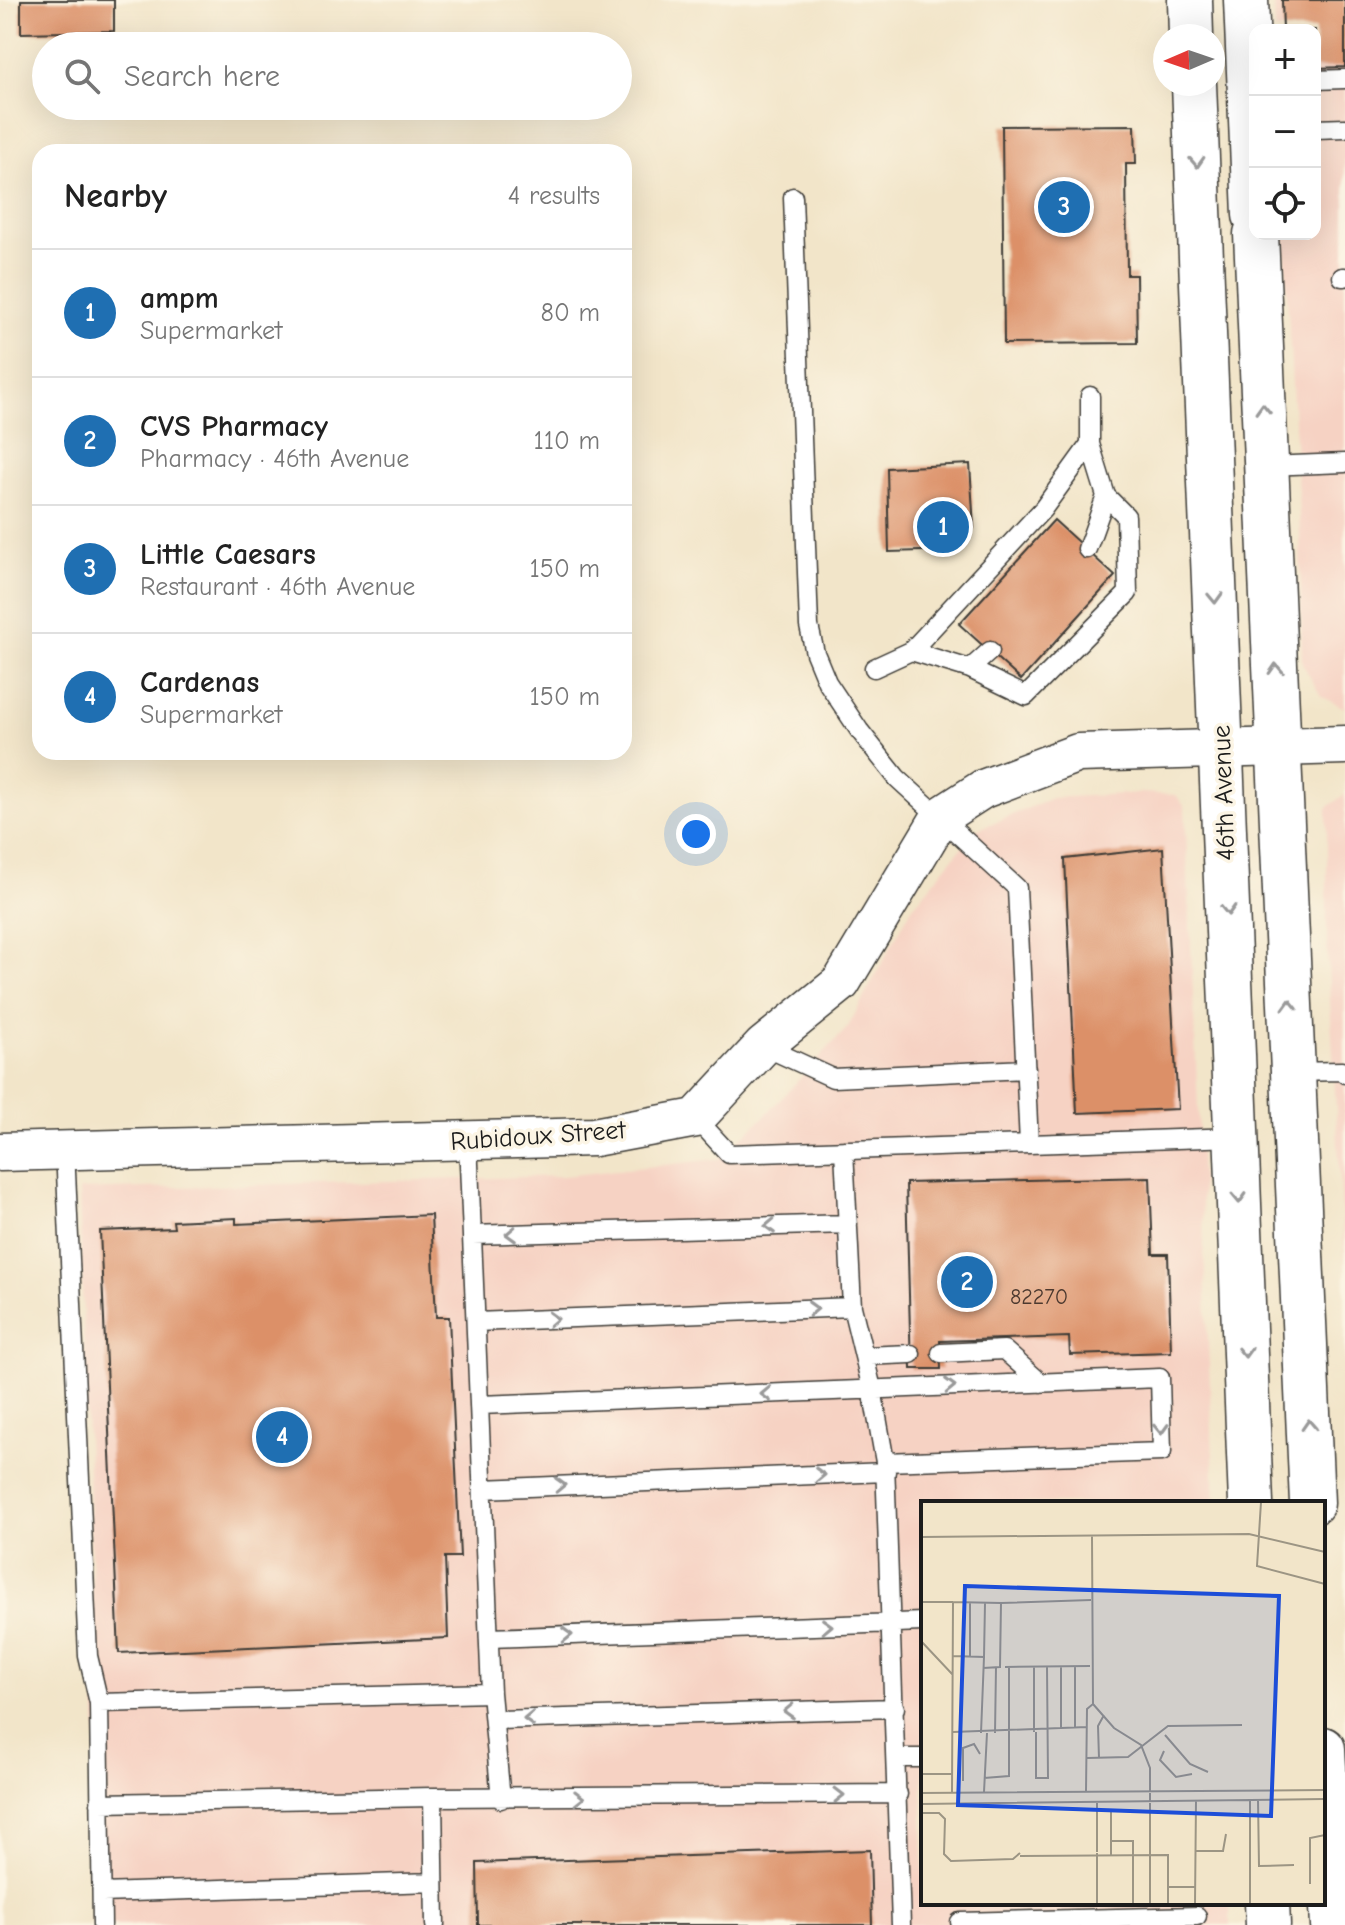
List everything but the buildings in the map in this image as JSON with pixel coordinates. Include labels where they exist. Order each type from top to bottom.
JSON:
[{"type":"main road","points":[[1190,0],[1191,24]]},
{"type":"main road","points":[[1246,0],[1249,42]]},
{"type":"main road","name":"46th Avenue","points":[[1194,96],[1251,1501]]},
{"type":"main road","points":[[1256,240],[1312,1501]]},
{"type":"main road","points":[[1325,1784],[1333,1925]]},
{"type":"main road","points":[[1267,1905],[1268,1925]]},
{"type":"street","points":[[696,1118],[763,1046],[841,983],[941,816],[983,789],[1078,753],[1345,745]]},
{"type":"street","name":"Rubidoux Street","points":[[0,1152],[594,1137],[696,1118]]},
{"type":"lane","points":[[1321,80],[1345,79]]},
{"type":"lane","points":[[1321,129],[1345,128]]},
{"type":"lane","points":[[793,197],[809,626],[815,653],[827,682],[859,730],[897,778],[1017,888],[1029,1144]]},
{"type":"lane","points":[[911,651],[970,669],[1026,696],[1128,593],[1126,516],[1106,496],[1090,444],[1090,396]]},
{"type":"lane","points":[[874,668],[911,651],[1043,509],[1090,444]]},
{"type":"lane","points":[[1266,466],[1345,463]]},
{"type":"lane","points":[[1087,549],[1106,496]]},
{"type":"lane","points":[[970,669],[990,651]]},
{"type":"lane","points":[[763,1046],[833,1078],[1026,1069]]},
{"type":"lane","points":[[1292,1072],[1344,1071]]},
{"type":"lane","points":[[696,1118],[729,1154],[1236,1137]]},
{"type":"lane","points":[[468,1140],[491,1693],[501,1799]]},
{"type":"lane","points":[[65,1150],[88,1656],[99,1703],[102,1925]]},
{"type":"lane","points":[[844,1150],[852,1307],[872,1389],[885,1467],[901,1925]]},
{"type":"lane","points":[[472,1235],[848,1224]]},
{"type":"lane","points":[[476,1322],[852,1307]]},
{"type":"lane","points":[[941,1353],[1004,1350],[1041,1383]]},
{"type":"lane","points":[[864,1356],[911,1354]]},
{"type":"lane","points":[[479,1405],[1160,1378],[1162,1452],[482,1489]]},
{"type":"lane","points":[[489,1638],[921,1622]]},
{"type":"lane","points":[[99,1703],[491,1693]]},
{"type":"lane","points":[[495,1720],[895,1708]]},
{"type":"lane","points":[[897,1758],[921,1758]]},
{"type":"lane","points":[[100,1803],[898,1794]]},
{"type":"lane","points":[[433,1797],[435,1925]]},
{"type":"lane","points":[[102,1893],[433,1882]]},
{"type":"lane","points":[[958,1917],[1196,1915]]},
{"type":"shaded area","points":[[1274,0],[1345,0],[1345,708],[1321,696],[1302,663],[1300,533],[1284,240],[1321,240],[1321,24],[1275,24]]},
{"type":"shaded area","points":[[1142,793],[1176,795],[1185,807],[1215,1501],[921,1501],[921,1905],[1230,1905],[1230,1925],[103,1925],[79,1190],[564,1176],[719,1159],[765,1116],[848,1027],[911,909],[976,830],[1052,798]]},
{"type":"shaded area","points":[[1345,794],[1345,1269],[1327,947],[1327,808]]},
{"type":"place","name":"Little Caesars","points":[[1064,207]]},
{"type":"place","name":"ampm","points":[[943,527]]},
{"type":"place","name":"CVS Pharmacy","points":[[967,1282]]},
{"type":"place","name":"Cardenas","points":[[282,1437]]}]
